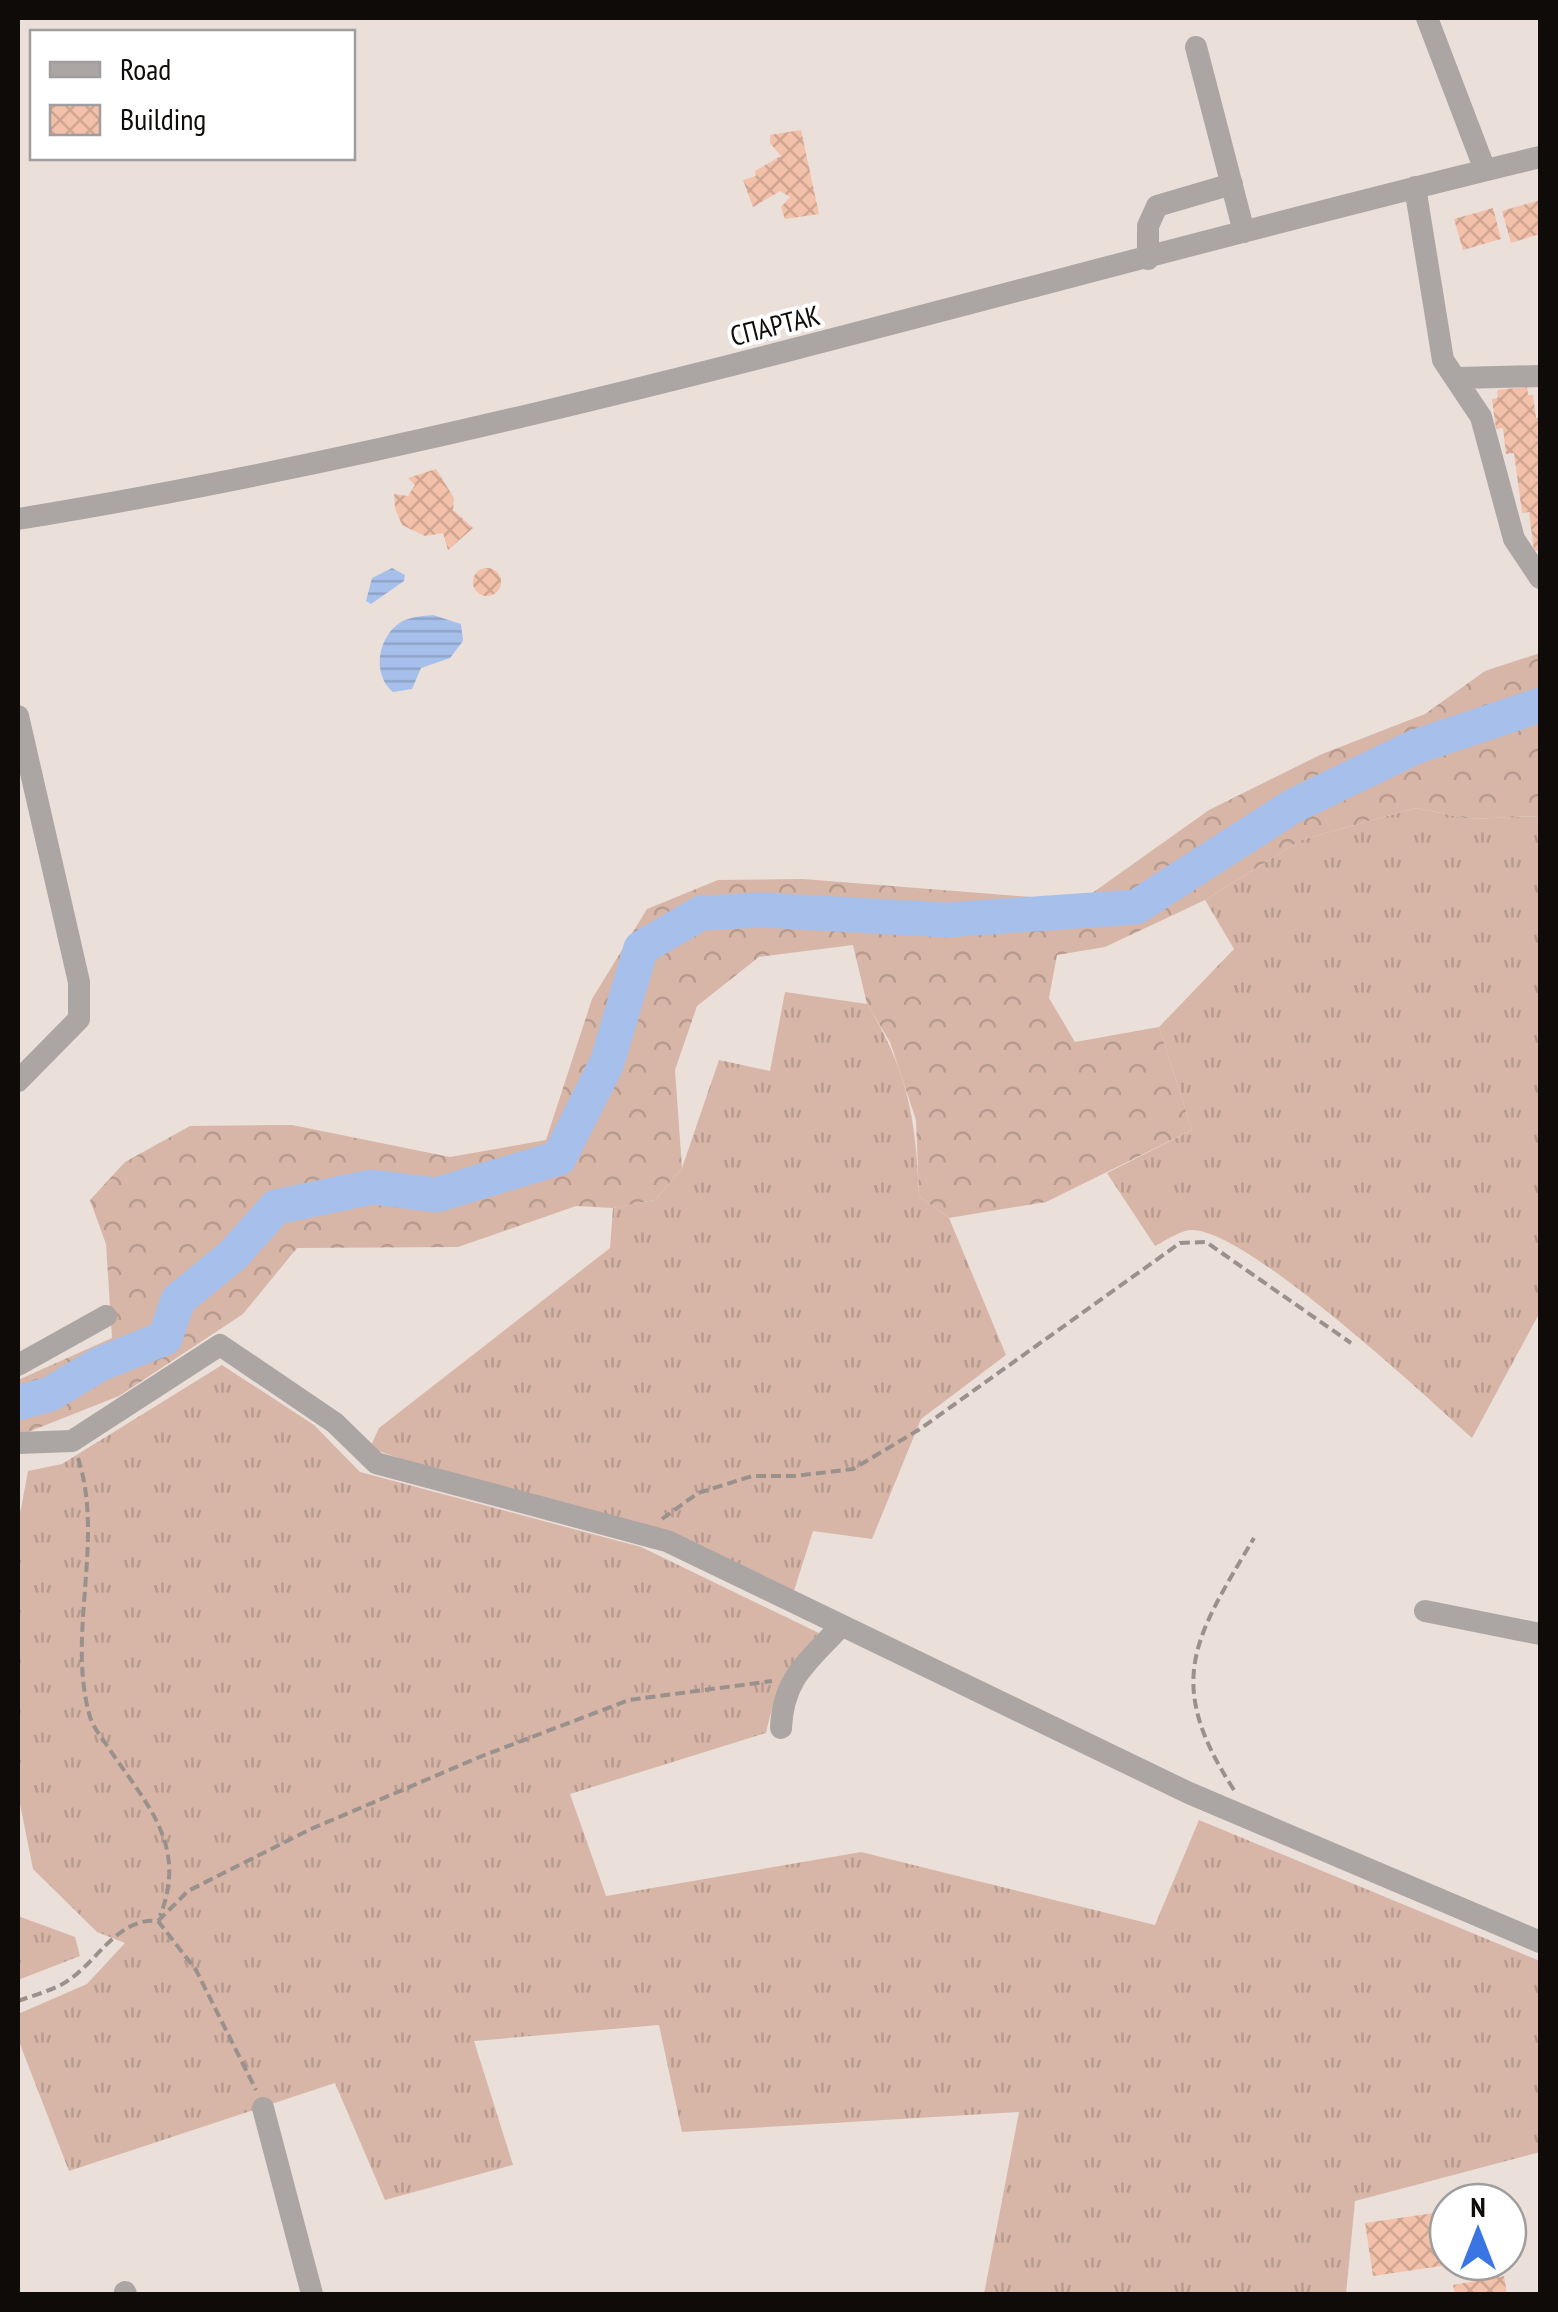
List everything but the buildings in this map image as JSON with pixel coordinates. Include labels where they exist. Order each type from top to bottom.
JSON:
[{"type":"street","points":[[1427,18],[1486,170]]},
{"type":"street","points":[[1196,47],[1244,232]]},
{"type":"street","name":"СПАРТАК","points":[[18,519],[183,492],[544,415],[1540,157]]},
{"type":"street","points":[[1148,259],[1148,226],[1157,206],[1232,184]]},
{"type":"street","points":[[1415,187],[1442,360],[1458,378],[1481,417],[1514,539],[1540,578]]},
{"type":"street","points":[[1458,378],[1540,376]]},
{"type":"street","points":[[18,716],[79,982],[79,1019],[18,1081]]},
{"type":"street","points":[[18,1366],[106,1316]]},
{"type":"street","points":[[18,1443],[72,1441],[220,1346],[335,1423],[376,1463],[642,1534],[736,1574],[840,1627],[1246,1816],[1540,1942]]},
{"type":"street","points":[[1425,1611],[1540,1634]]},
{"type":"street","points":[[780,1728],[782,1699],[792,1678],[840,1627]]},
{"type":"street","points":[[263,2108],[312,2294]]},
{"type":"path","points":[[642,1534],[698,1493],[752,1476],[852,1469],[920,1429],[1180,1243],[1206,1242],[1351,1343]]},
{"type":"path","points":[[72,1441],[85,1479],[87,1599],[80,1669],[91,1722],[156,1812],[168,1851],[169,1892],[158,1920]]},
{"type":"path","points":[[1246,1816],[1198,1721],[1191,1672],[1208,1616],[1254,1538]]},
{"type":"path","points":[[18,2001],[66,1983],[111,1938],[144,1919],[158,1920],[188,1891],[293,1838],[482,1756],[630,1700],[792,1678]]},
{"type":"path","points":[[158,1920],[196,1970],[241,2053],[263,2108]]},
{"type":"green space","points":[[1540,653],[1540,816],[1470,819],[1416,808],[1301,840],[1205,900],[1105,947],[1057,955],[1049,998],[1075,1042],[1159,1027],[1192,1130],[1046,1202],[949,1218],[919,1196],[916,1120],[890,1042],[867,1004],[853,945],[759,957],[697,1006],[675,1070],[682,1168],[655,1200],[613,1208],[576,1206],[458,1247],[297,1248],[243,1314],[119,1396],[18,1436],[18,1380],[112,1338],[106,1244],[90,1200],[125,1162],[190,1126],[292,1125],[450,1157],[546,1140],[592,999],[647,909],[718,880],[803,879],[1081,901],[1209,810],[1322,754],[1425,714],[1485,671]]},
{"type":"green space","points":[[1416,808],[1470,819],[1540,816],[1540,1312],[1472,1438],[1334,1317],[1250,1255],[1215,1236],[1190,1230],[1155,1246],[1107,1173],[1192,1130],[1159,1027],[1234,949],[1205,900],[1301,840]]},
{"type":"green space","points":[[785,992],[867,1004],[892,1051],[907,1096],[919,1196],[949,1218],[1006,1355],[921,1419],[872,1539],[813,1531],[793,1594],[370,1448],[379,1428],[610,1248],[613,1208],[655,1200],[682,1168],[719,1060],[770,1071]]},
{"type":"green space","points":[[222,1365],[314,1425],[360,1472],[641,1547],[821,1634],[784,1678],[766,1733],[570,1794],[606,1896],[861,1852],[1155,1925],[1199,1820],[1540,1961],[1540,2152],[1355,2201],[1346,2294],[984,2294],[1019,2112],[682,2132],[659,2025],[474,2041],[513,2165],[385,2200],[335,2083],[69,2171],[18,2039],[18,2014],[87,1984],[125,1943],[97,1932],[33,1869],[18,1794],[18,1525],[28,1471],[62,1464]]},
{"type":"green space","points":[[18,1916],[75,1937],[80,1956],[18,1980]]},
{"type":"water","points":[[392,568],[405,575],[404,581],[371,604],[366,601],[372,578]]},
{"type":"water","points":[[433,615],[461,624],[463,641],[450,658],[421,668],[412,689],[393,692],[382,676],[382,646],[393,629],[405,620]]},
{"type":"waterway","points":[[18,1403],[50,1394],[100,1364],[165,1338],[178,1300],[233,1255],[276,1207],[372,1187],[436,1195],[559,1158],[607,1063],[641,948],[701,913],[762,910],[946,920],[1136,907],[1293,806],[1415,747],[1540,705]]}]
